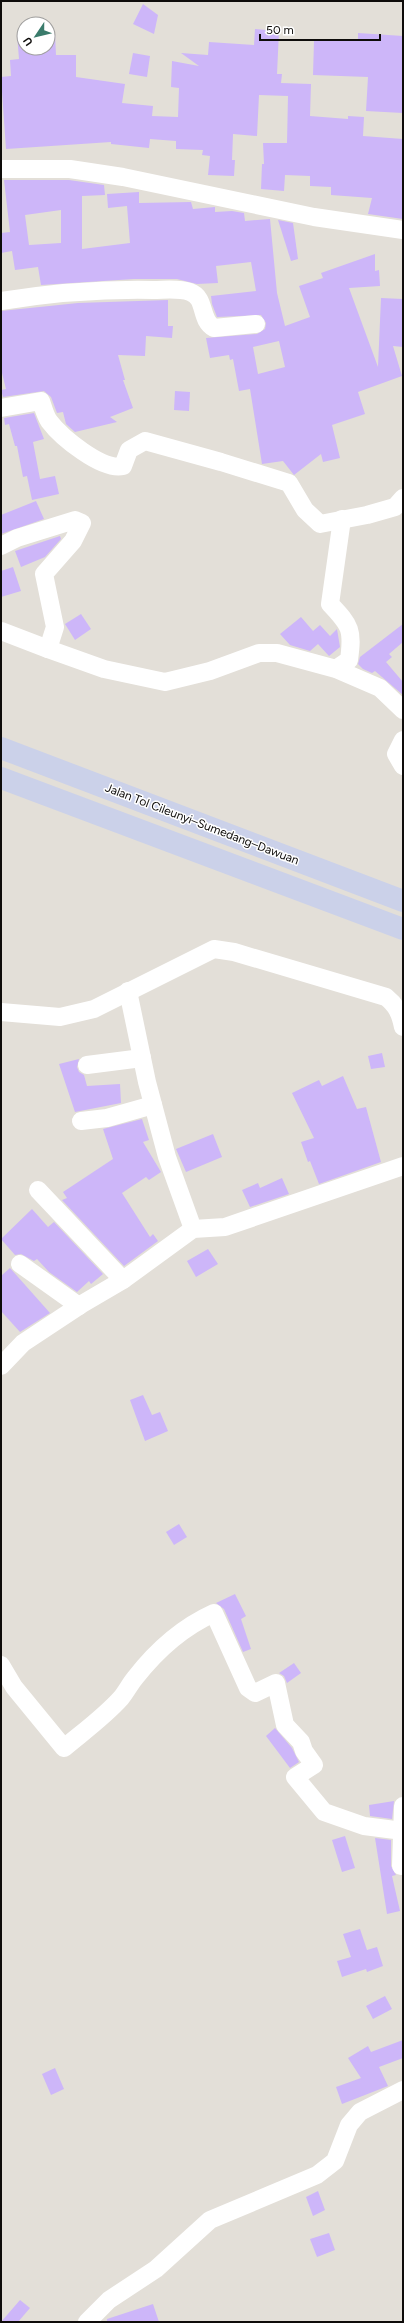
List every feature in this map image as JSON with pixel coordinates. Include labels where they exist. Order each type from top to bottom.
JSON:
[{"type":"highway","name":"Jalan Tol Cileunyi–Sumedang–Dawuan","points":[[1,748],[403,900]]},
{"type":"highway","points":[[1,778],[403,929]]},
{"type":"street","points":[[1,169],[70,169],[122,178],[314,217],[403,230]]},
{"type":"street","points":[[1,301],[46,294],[116,289],[182,290],[195,295],[201,304],[207,322],[214,328],[256,324]]},
{"type":"street","points":[[1,408],[40,401],[48,419],[61,435],[105,465],[115,468],[123,466],[129,450],[145,441],[221,462],[289,484],[306,510],[320,524],[395,507],[403,498]]},
{"type":"street","points":[[336,669],[349,660],[352,641],[351,632],[343,617],[330,604],[342,519]]},
{"type":"street","points":[[1,546],[17,538],[75,520],[82,523],[73,541],[44,574],[55,627],[48,649]]},
{"type":"street","points":[[1,632],[104,669],[165,682],[210,671],[259,653],[283,654],[336,669],[380,688],[403,710]]},
{"type":"street","points":[[403,740],[396,754],[403,766]]},
{"type":"street","points":[[1,1012],[60,1017],[94,1009],[214,949],[234,952],[386,997],[396,1005],[403,1027]]},
{"type":"street","points":[[128,991],[153,1105],[167,1157],[193,1229]]},
{"type":"street","points":[[87,1065],[142,1058]]},
{"type":"street","points":[[81,1121],[107,1118],[153,1105]]},
{"type":"street","points":[[1,1366],[23,1343],[79,1306],[123,1280],[193,1229],[225,1227],[403,1166]]},
{"type":"street","points":[[38,1190],[123,1280]]},
{"type":"street","points":[[20,1264],[79,1306]]},
{"type":"street","points":[[1,1665],[14,1687],[64,1748],[101,1718],[122,1697],[134,1679],[167,1644],[201,1619],[214,1613],[248,1688],[255,1692],[276,1683],[285,1725],[301,1742],[314,1764],[295,1778],[324,1812],[364,1826],[402,1831]]},
{"type":"street","points":[[401,1866],[403,1806]]},
{"type":"street","points":[[87,2322],[109,2300],[156,2269],[210,2220],[224,2212],[260,2200],[317,2175],[335,2161],[349,2124],[360,2112],[403,2090]]},
{"type":"building","points":[[143,4],[158,15],[154,34],[133,24]]},
{"type":"building","points":[[255,29],[279,31],[277,74],[282,74],[281,83],[311,84],[310,116],[348,119],[348,116],[364,117],[363,136],[403,139],[403,219],[368,214],[372,198],[331,195],[331,187],[310,186],[310,176],[285,175],[284,191],[261,189],[262,164],[264,164],[263,143],[287,143],[288,96],[259,95],[257,136],[233,134],[232,160],[235,160],[234,176],[208,175],[210,156],[202,155],[203,150],[176,149],[176,141],[150,139],[149,148],[111,144],[111,142],[6,149],[1,77],[11,76],[10,60],[19,59],[19,56],[76,55],[76,77],[125,84],[122,103],[153,106],[152,116],[178,117],[179,88],[171,87],[172,61],[199,66],[181,53],[208,55],[209,42],[254,45]]},
{"type":"building","points":[[358,33],[403,36],[403,113],[366,111],[368,77],[313,75],[314,41],[358,41]]},
{"type":"building","points":[[133,53],[150,56],[147,77],[129,74]]},
{"type":"building","points":[[4,180],[69,180],[104,185],[105,195],[82,196],[82,249],[130,243],[127,206],[108,208],[107,194],[139,192],[139,203],[191,202],[193,209],[215,207],[215,212],[232,211],[244,213],[245,221],[270,219],[277,293],[285,326],[310,317],[299,286],[323,278],[321,273],[375,254],[375,271],[379,270],[380,286],[349,288],[378,367],[381,298],[403,299],[403,347],[393,346],[402,376],[358,392],[365,414],[332,425],[340,458],[323,462],[321,454],[294,475],[283,461],[262,464],[250,389],[239,391],[233,359],[230,360],[229,355],[210,358],[206,338],[257,334],[265,329],[266,323],[261,315],[217,317],[212,304],[211,296],[256,291],[251,262],[216,266],[218,283],[197,284],[177,279],[134,279],[41,285],[38,267],[15,270],[12,251],[1,253],[1,233],[10,232]],"holes":[[[61,210],[61,243],[29,245],[25,215]],[[279,341],[285,367],[258,374],[253,347]]]},
{"type":"building","points":[[278,220],[293,223],[298,259],[291,261]]},
{"type":"building","points":[[168,300],[168,326],[173,326],[172,338],[146,336],[145,356],[118,355],[125,380],[123,380],[133,408],[110,417],[117,422],[75,432],[66,424],[63,412],[57,413],[51,397],[44,391],[3,397],[1,390],[6,389],[1,369],[1,311],[78,303]]},
{"type":"building","points":[[175,391],[190,392],[189,411],[174,410]]},
{"type":"building","points":[[34,413],[44,439],[33,442],[40,479],[55,476],[59,494],[32,500],[27,476],[23,477],[17,446],[15,446],[9,424],[5,425],[4,418]]},
{"type":"building","points":[[36,501],[44,519],[1,534],[1,515]]},
{"type":"building","points":[[60,536],[61,539],[45,557],[21,567],[15,551]]},
{"type":"building","points":[[13,567],[21,591],[1,597],[1,571]]},
{"type":"building","points":[[81,614],[91,629],[75,640],[65,624]]},
{"type":"building","points":[[301,617],[313,631],[320,625],[330,636],[337,629],[340,647],[329,656],[318,644],[310,651],[290,645],[280,634]]},
{"type":"building","points":[[403,624],[403,642],[389,654],[392,657],[386,662],[403,682],[403,695],[375,671],[372,673],[363,669],[358,664],[360,657]]},
{"type":"building","points":[[382,1053],[385,1067],[371,1069],[368,1056]]},
{"type":"building","points":[[79,1059],[77,1067],[79,1072],[84,1075],[87,1086],[120,1084],[121,1103],[75,1112],[59,1064]]},
{"type":"building","points":[[343,1076],[357,1109],[366,1107],[381,1162],[319,1184],[310,1161],[308,1162],[301,1142],[314,1138],[292,1093],[319,1080],[322,1086]]},
{"type":"building","points":[[142,1119],[149,1140],[143,1142],[161,1172],[149,1180],[146,1177],[122,1193],[150,1237],[153,1234],[158,1241],[124,1266],[62,1200],[67,1198],[63,1192],[113,1159],[103,1129]]},
{"type":"building","points":[[213,1134],[222,1157],[186,1172],[176,1149]]},
{"type":"building","points":[[282,1178],[289,1194],[250,1207],[242,1190],[258,1183],[260,1188]]},
{"type":"building","points":[[32,1209],[48,1227],[54,1222],[103,1274],[91,1284],[89,1281],[77,1292],[49,1272],[37,1259],[34,1261],[21,1254],[15,1255],[1,1239]]},
{"type":"building","points":[[208,1249],[218,1264],[196,1277],[187,1261]]},
{"type":"building","points":[[10,1268],[50,1313],[20,1332],[1,1311],[1,1276]]},
{"type":"building","points":[[143,1395],[152,1415],[160,1412],[168,1431],[145,1441],[130,1400]]},
{"type":"building","points":[[179,1524],[187,1537],[174,1545],[166,1532]]},
{"type":"building","points":[[235,1594],[246,1616],[241,1619],[251,1649],[243,1652],[224,1609],[216,1603]]},
{"type":"building","points":[[294,1663],[301,1673],[287,1683],[284,1676],[279,1673]]},
{"type":"building","points":[[275,1728],[292,1748],[299,1762],[290,1768],[266,1736]]},
{"type":"building","points":[[394,1801],[392,1819],[370,1816],[369,1805]]},
{"type":"building","points":[[345,1836],[355,1868],[342,1872],[332,1840]]},
{"type":"building","points":[[375,1838],[391,1840],[391,1866],[396,1875],[392,1876],[400,1911],[387,1914]]},
{"type":"building","points":[[360,1929],[367,1950],[377,1947],[383,1966],[367,1972],[366,1969],[342,1977],[337,1961],[351,1957],[343,1934]]},
{"type":"building","points":[[385,1996],[392,2009],[373,2019],[366,2006]]},
{"type":"building","points":[[403,2040],[403,2058],[379,2067],[388,2086],[342,2104],[336,2087],[361,2078],[348,2058],[368,2046],[371,2052]]},
{"type":"building","points":[[55,2068],[64,2089],[51,2095],[42,2074]]},
{"type":"building","points":[[318,2191],[325,2210],[313,2216],[306,2197]]},
{"type":"building","points":[[329,2233],[335,2250],[317,2257],[310,2239]]},
{"type":"building","points":[[20,2300],[30,2308],[18,2322],[1,2322]]},
{"type":"building","points":[[153,2304],[159,2322],[107,2322],[107,2319]]}]
